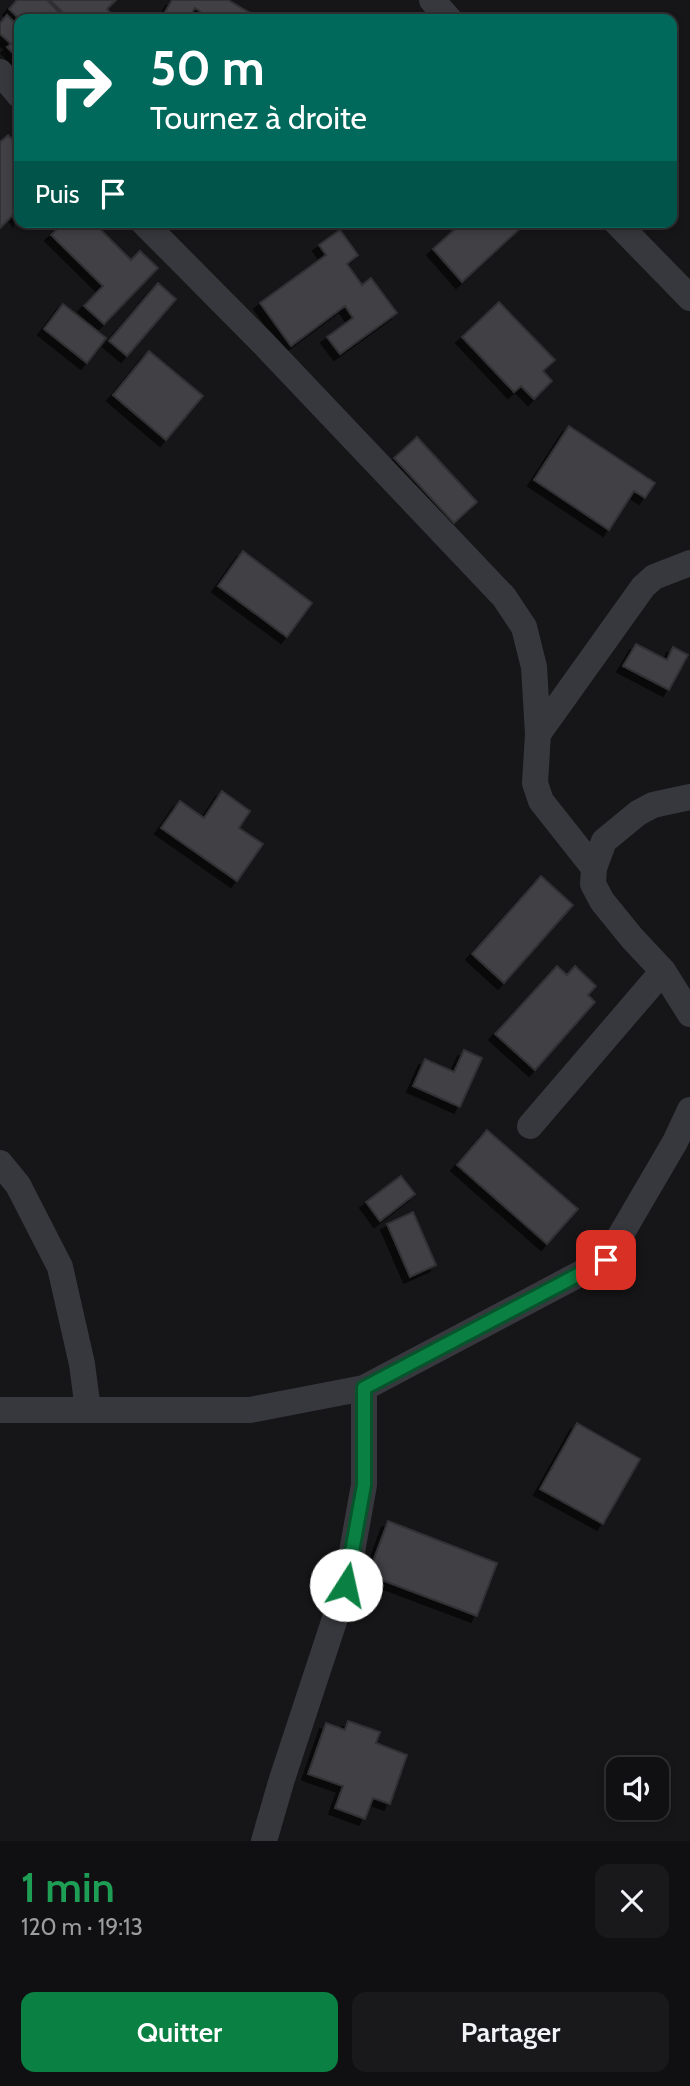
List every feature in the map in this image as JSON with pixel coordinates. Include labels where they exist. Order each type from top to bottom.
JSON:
[{"type":"street","points":[[432,0],[445,14]]},
{"type":"street","points":[[0,72],[14,89]]},
{"type":"street","points":[[149,228],[263,343],[503,597],[524,627],[534,667],[538,734],[535,783],[541,801],[594,869]]},
{"type":"street","points":[[622,228],[690,298]]},
{"type":"street","points":[[538,734],[643,587],[654,577],[690,563]]},
{"type":"street","points":[[690,797],[653,805],[638,813],[604,841],[594,869],[593,884],[602,901],[663,971],[690,1014]]},
{"type":"street","points":[[530,1126],[663,971]]},
{"type":"street","points":[[0,1410],[250,1410],[364,1388],[606,1260],[675,1142],[690,1110]]},
{"type":"street","points":[[0,1163],[18,1185],[61,1266],[82,1364],[88,1410]]},
{"type":"street","points":[[264,1841],[346,1585],[364,1485],[364,1388]]},
{"type":"building","points":[[17,0],[47,0],[61,14],[14,14],[9,9]]},
{"type":"building","points":[[50,0],[116,0],[107,9],[111,14],[64,14]]},
{"type":"building","points":[[172,0],[228,0],[252,14],[204,14],[195,8],[191,14],[164,14]]},
{"type":"building","points":[[7,15],[14,22],[14,54],[7,47],[11,44],[0,34],[0,23]]},
{"type":"building","points":[[8,135],[14,141],[14,214],[0,228],[0,142]]},
{"type":"building","points":[[58,228],[99,228],[131,260],[140,251],[158,268],[104,324],[84,306],[103,286],[51,235]]},
{"type":"building","points":[[456,228],[520,228],[462,282],[433,249]]},
{"type":"building","points":[[340,230],[358,255],[347,264],[362,285],[371,278],[397,313],[340,354],[327,337],[353,318],[345,306],[291,346],[260,303],[326,255],[319,245]]},
{"type":"building","points":[[158,283],[176,299],[127,356],[109,341]]},
{"type":"building","points":[[499,302],[555,360],[543,371],[552,381],[534,399],[521,386],[514,392],[462,337]]},
{"type":"building","points":[[63,304],[106,338],[87,363],[44,329]]},
{"type":"building","points":[[149,351],[203,396],[166,440],[113,395]]},
{"type":"building","points":[[569,426],[655,483],[645,498],[634,491],[609,530],[534,480]]},
{"type":"building","points":[[417,437],[477,502],[454,523],[394,458]]},
{"type":"building","points":[[243,551],[312,603],[287,637],[218,586]]},
{"type":"building","points":[[636,644],[667,660],[673,647],[688,655],[669,690],[623,666]]},
{"type":"building","points":[[222,791],[250,811],[239,828],[263,844],[237,881],[161,828],[180,801],[204,818]]},
{"type":"building","points":[[541,876],[573,905],[504,983],[472,954]]},
{"type":"building","points":[[557,966],[567,975],[575,966],[596,986],[588,995],[595,1002],[535,1070],[495,1034]]},
{"type":"building","points":[[464,1050],[482,1058],[460,1107],[413,1086],[425,1059],[454,1072]]},
{"type":"building","points":[[487,1130],[578,1209],[547,1244],[457,1165]]},
{"type":"building","points":[[401,1176],[415,1194],[380,1221],[366,1202]]},
{"type":"building","points":[[413,1212],[436,1265],[410,1277],[387,1224]]},
{"type":"building","points":[[577,1423],[640,1459],[603,1524],[540,1489]]},
{"type":"building","points":[[388,1521],[497,1563],[477,1616],[368,1575]]},
{"type":"building","points":[[348,1721],[380,1732],[376,1743],[407,1755],[390,1804],[373,1798],[365,1819],[335,1808],[343,1786],[308,1774],[326,1723],[345,1730]]},
{"type":"route","points":[[346,1585],[364,1485],[364,1388],[606,1260]]}]
